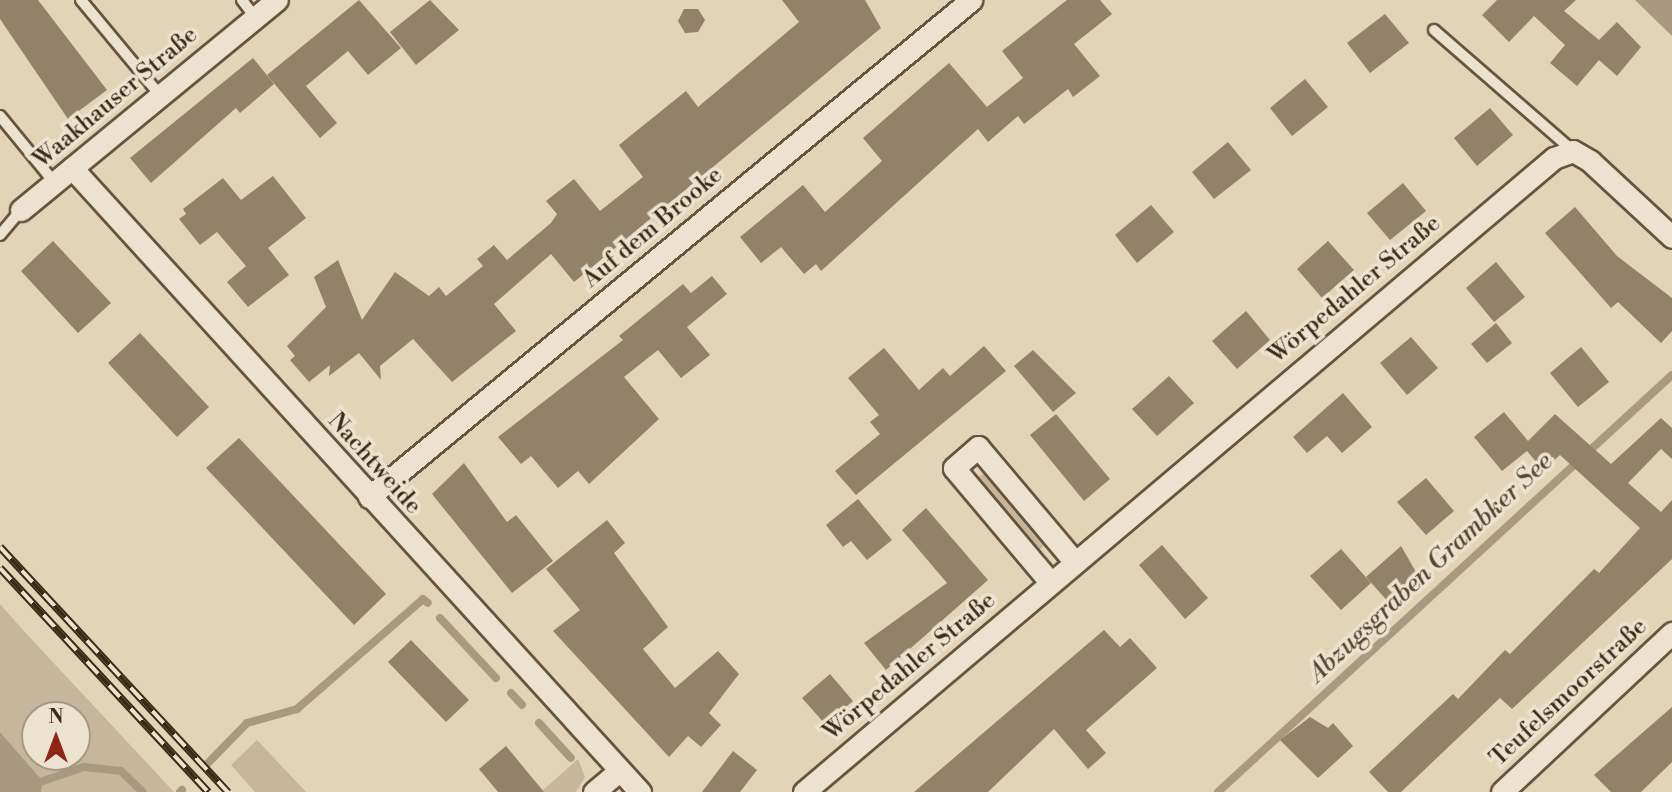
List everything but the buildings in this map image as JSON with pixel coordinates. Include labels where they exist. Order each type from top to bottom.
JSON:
[{"type":"street","name":"Waakhauser Straße","points":[[21,210],[160,95],[249,8],[277,0]]},
{"type":"street","name":"Auf dem Brooke","points":[[369,497],[971,0]]},
{"type":"street","points":[[1573,151],[1672,237]]},
{"type":"street","name":"Wörpedahler Straße","points":[[804,792],[1074,561],[1554,159],[1573,151]]},
{"type":"street","name":"Nachtweide","points":[[72,168],[640,792]]},
{"type":"street","points":[[1050,582],[954,468],[978,447],[1074,561]]},
{"type":"street","name":"Teufelsmoorstraße","points":[[1502,792],[1672,633]]},
{"type":"street","points":[[594,792],[619,771]]},
{"type":"lane","points":[[81,0],[160,95]]},
{"type":"lane","points":[[1434,30],[1573,151]]},
{"type":"lane","points":[[0,117],[54,183]]},
{"type":"lane","points":[[0,235],[21,210]]},
{"type":"shaded area","points":[[1635,0],[1672,0],[1672,36]]},
{"type":"shaded area","points":[[985,472],[1045,545],[1036,552],[976,479]]},
{"type":"shaded area","points":[[0,604],[89,701],[21,701],[21,756],[0,732]]},
{"type":"shaded area","points":[[91,703],[174,792],[41,792],[43,781],[34,771],[91,771]]},
{"type":"shaded area","points":[[0,732],[21,756],[21,771],[34,771],[43,781],[41,792],[0,792]]},
{"type":"shaded area","points":[[257,740],[306,792],[255,792],[231,765]]},
{"type":"shaded area","points":[[578,759],[585,777],[576,792],[541,792]]},
{"type":"waterway","name":"Abzugsgraben Grambker See","points":[[1218,792],[1672,375]]},
{"type":"waterway","name":"Abzugsgraben Grambker See","points":[[207,764],[247,723],[297,709],[423,599],[428,603]]},
{"type":"waterway","name":"Abzugsgraben Grambker See","points":[[440,618],[496,678]]},
{"type":"waterway","name":"Abzugsgraben Grambker See","points":[[511,693],[522,705]]},
{"type":"waterway","name":"Abzugsgraben Grambker See","points":[[539,723],[571,758]]},
{"type":"waterway","name":"Abzugsgraben Grambker See","points":[[43,781],[84,767],[121,771],[143,792]]},
{"type":"railway","points":[[0,547],[228,792]]},
{"type":"railway","points":[[0,568],[208,792]]}]
